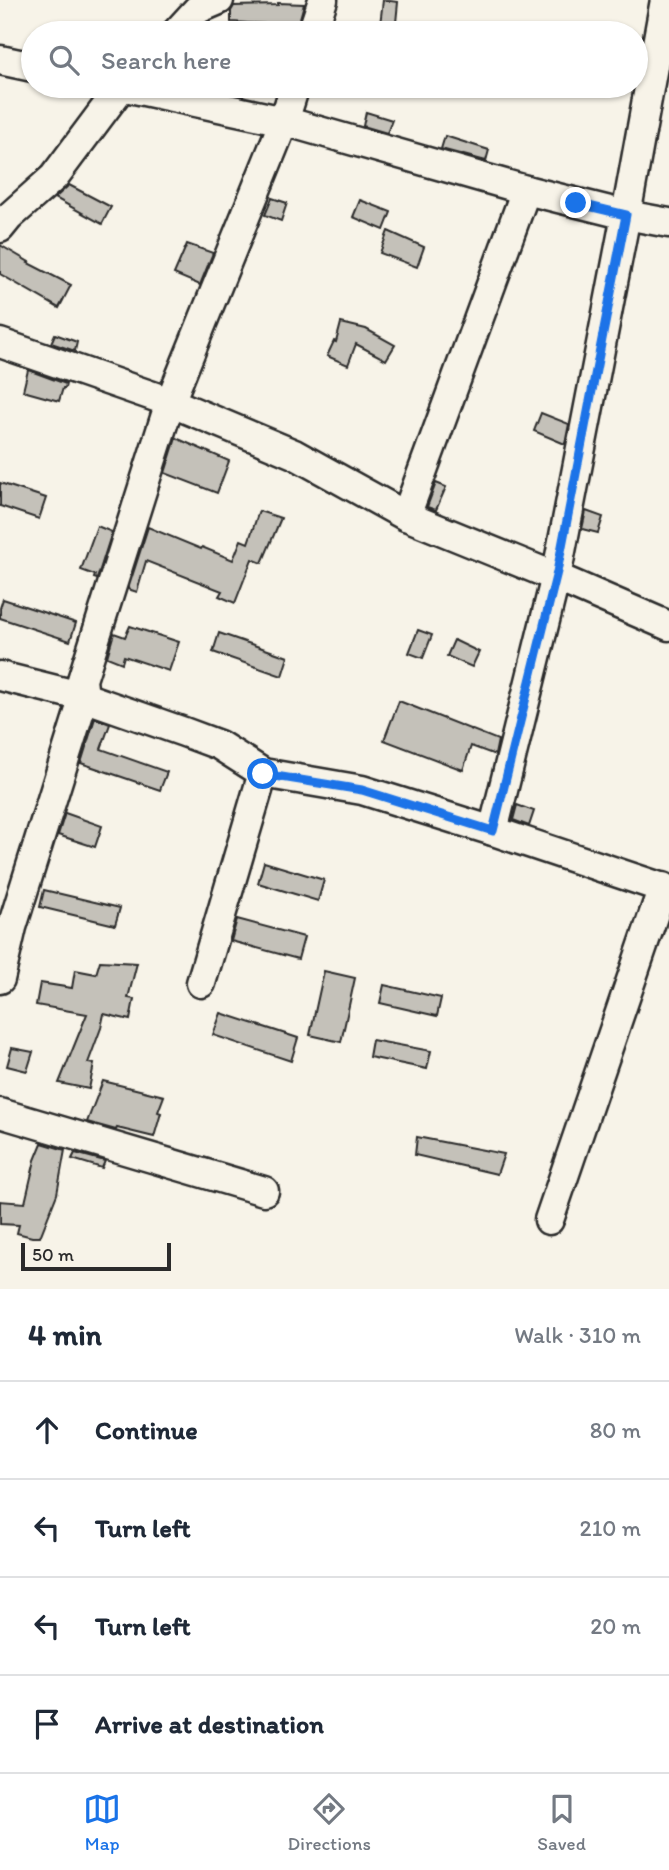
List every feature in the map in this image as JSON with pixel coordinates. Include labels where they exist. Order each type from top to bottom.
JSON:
[{"type":"street","points":[[187,21],[198,9],[219,0]]},
{"type":"street","points":[[316,21],[323,0]]},
{"type":"street","points":[[648,94],[665,0]]},
{"type":"street","points":[[0,60],[21,64]]},
{"type":"street","points":[[0,228],[54,177],[112,98]]},
{"type":"street","points":[[177,98],[284,121],[526,190],[669,223]]},
{"type":"street","points":[[0,979],[12,927],[84,696],[82,680],[170,402],[291,98]]},
{"type":"street","points":[[493,831],[556,577],[647,98]]},
{"type":"street","points":[[405,516],[526,190]]},
{"type":"street","points":[[0,344],[170,402],[294,454],[405,516],[669,626]]},
{"type":"street","points":[[0,676],[84,696],[219,746],[263,774],[362,790],[666,888],[549,1220]]},
{"type":"street","points":[[201,983],[263,774]]},
{"type":"street","points":[[0,1114],[264,1191]]},
{"type":"building","points":[[383,0],[398,2],[396,21],[380,21]]},
{"type":"building","points":[[304,4],[299,21],[231,21],[234,6]]},
{"type":"building","points":[[366,112],[392,120],[387,133],[363,126]]},
{"type":"building","points":[[445,136],[489,150],[486,161],[441,149]]},
{"type":"building","points":[[69,185],[111,207],[102,224],[55,198]]},
{"type":"building","points":[[272,198],[287,203],[281,221],[265,215]]},
{"type":"building","points":[[360,200],[391,212],[384,230],[353,217]]},
{"type":"building","points":[[388,231],[424,247],[417,267],[380,253]]},
{"type":"building","points":[[187,244],[213,253],[200,285],[174,274]]},
{"type":"building","points":[[0,245],[71,285],[59,308],[0,274]]},
{"type":"building","points":[[341,323],[366,329],[395,345],[386,360],[356,344],[348,365],[327,356],[334,341],[336,342]]},
{"type":"building","points":[[55,334],[77,342],[75,351],[51,343]]},
{"type":"building","points":[[28,370],[66,384],[59,401],[23,391]]},
{"type":"building","points":[[541,413],[569,424],[565,444],[534,431]]},
{"type":"building","points":[[176,438],[229,461],[217,493],[165,473]]},
{"type":"building","points":[[0,483],[46,498],[39,519],[0,506]]},
{"type":"building","points":[[436,483],[446,487],[436,510],[427,507]]},
{"type":"building","points":[[259,511],[281,518],[262,563],[252,559],[235,603],[219,596],[222,591],[146,561],[137,592],[128,589],[148,527],[233,560],[241,540],[248,543]]},
{"type":"building","points":[[586,511],[603,517],[598,533],[582,529]]},
{"type":"building","points":[[97,526],[112,532],[97,579],[94,578],[95,575],[81,570]]},
{"type":"building","points":[[3,599],[76,623],[70,641],[0,618]]},
{"type":"building","points":[[130,626],[179,642],[169,671],[124,656],[122,663],[107,657],[114,633],[125,637]]},
{"type":"building","points":[[418,630],[432,635],[423,658],[409,653]]},
{"type":"building","points":[[219,633],[288,657],[282,676],[213,652]]},
{"type":"building","points":[[454,640],[479,652],[472,667],[447,656]]},
{"type":"building","points":[[399,701],[498,740],[495,755],[471,746],[463,770],[384,740]]},
{"type":"building","points":[[95,718],[110,724],[101,749],[167,772],[160,790],[81,763]]},
{"type":"building","points":[[517,805],[534,811],[529,826],[513,820]]},
{"type":"building","points":[[65,813],[102,826],[95,847],[58,835]]},
{"type":"building","points":[[264,862],[324,880],[318,901],[258,883]]},
{"type":"building","points":[[44,890],[120,908],[115,925],[40,907]]},
{"type":"building","points":[[237,919],[304,937],[298,959],[231,941]]},
{"type":"building","points":[[100,961],[137,963],[128,998],[134,999],[130,1020],[104,1014],[88,1063],[94,1064],[89,1089],[59,1083],[87,1014],[36,1005],[40,983],[72,988],[75,970],[96,974]]},
{"type":"building","points":[[324,971],[355,978],[341,1042],[310,1035]]},
{"type":"building","points":[[384,985],[441,998],[437,1016],[380,1003]]},
{"type":"building","points":[[221,1013],[298,1038],[291,1061],[213,1035]]},
{"type":"building","points":[[372,1040],[431,1051],[427,1069],[369,1057]]},
{"type":"building","points":[[12,1048],[33,1052],[27,1071],[7,1066]]},
{"type":"building","points":[[103,1081],[164,1096],[154,1137],[87,1122]]},
{"type":"building","points":[[417,1137],[504,1154],[497,1174],[415,1155]]},
{"type":"building","points":[[42,1143],[65,1150],[57,1194],[40,1237],[32,1237],[17,1233],[19,1225],[0,1224],[0,1201],[25,1203],[35,1160]]},
{"type":"building","points":[[75,1153],[105,1161],[102,1168],[72,1159]]},
{"type":"route","points":[[263,774],[362,790],[493,831],[557,572],[626,215],[576,203]]}]
